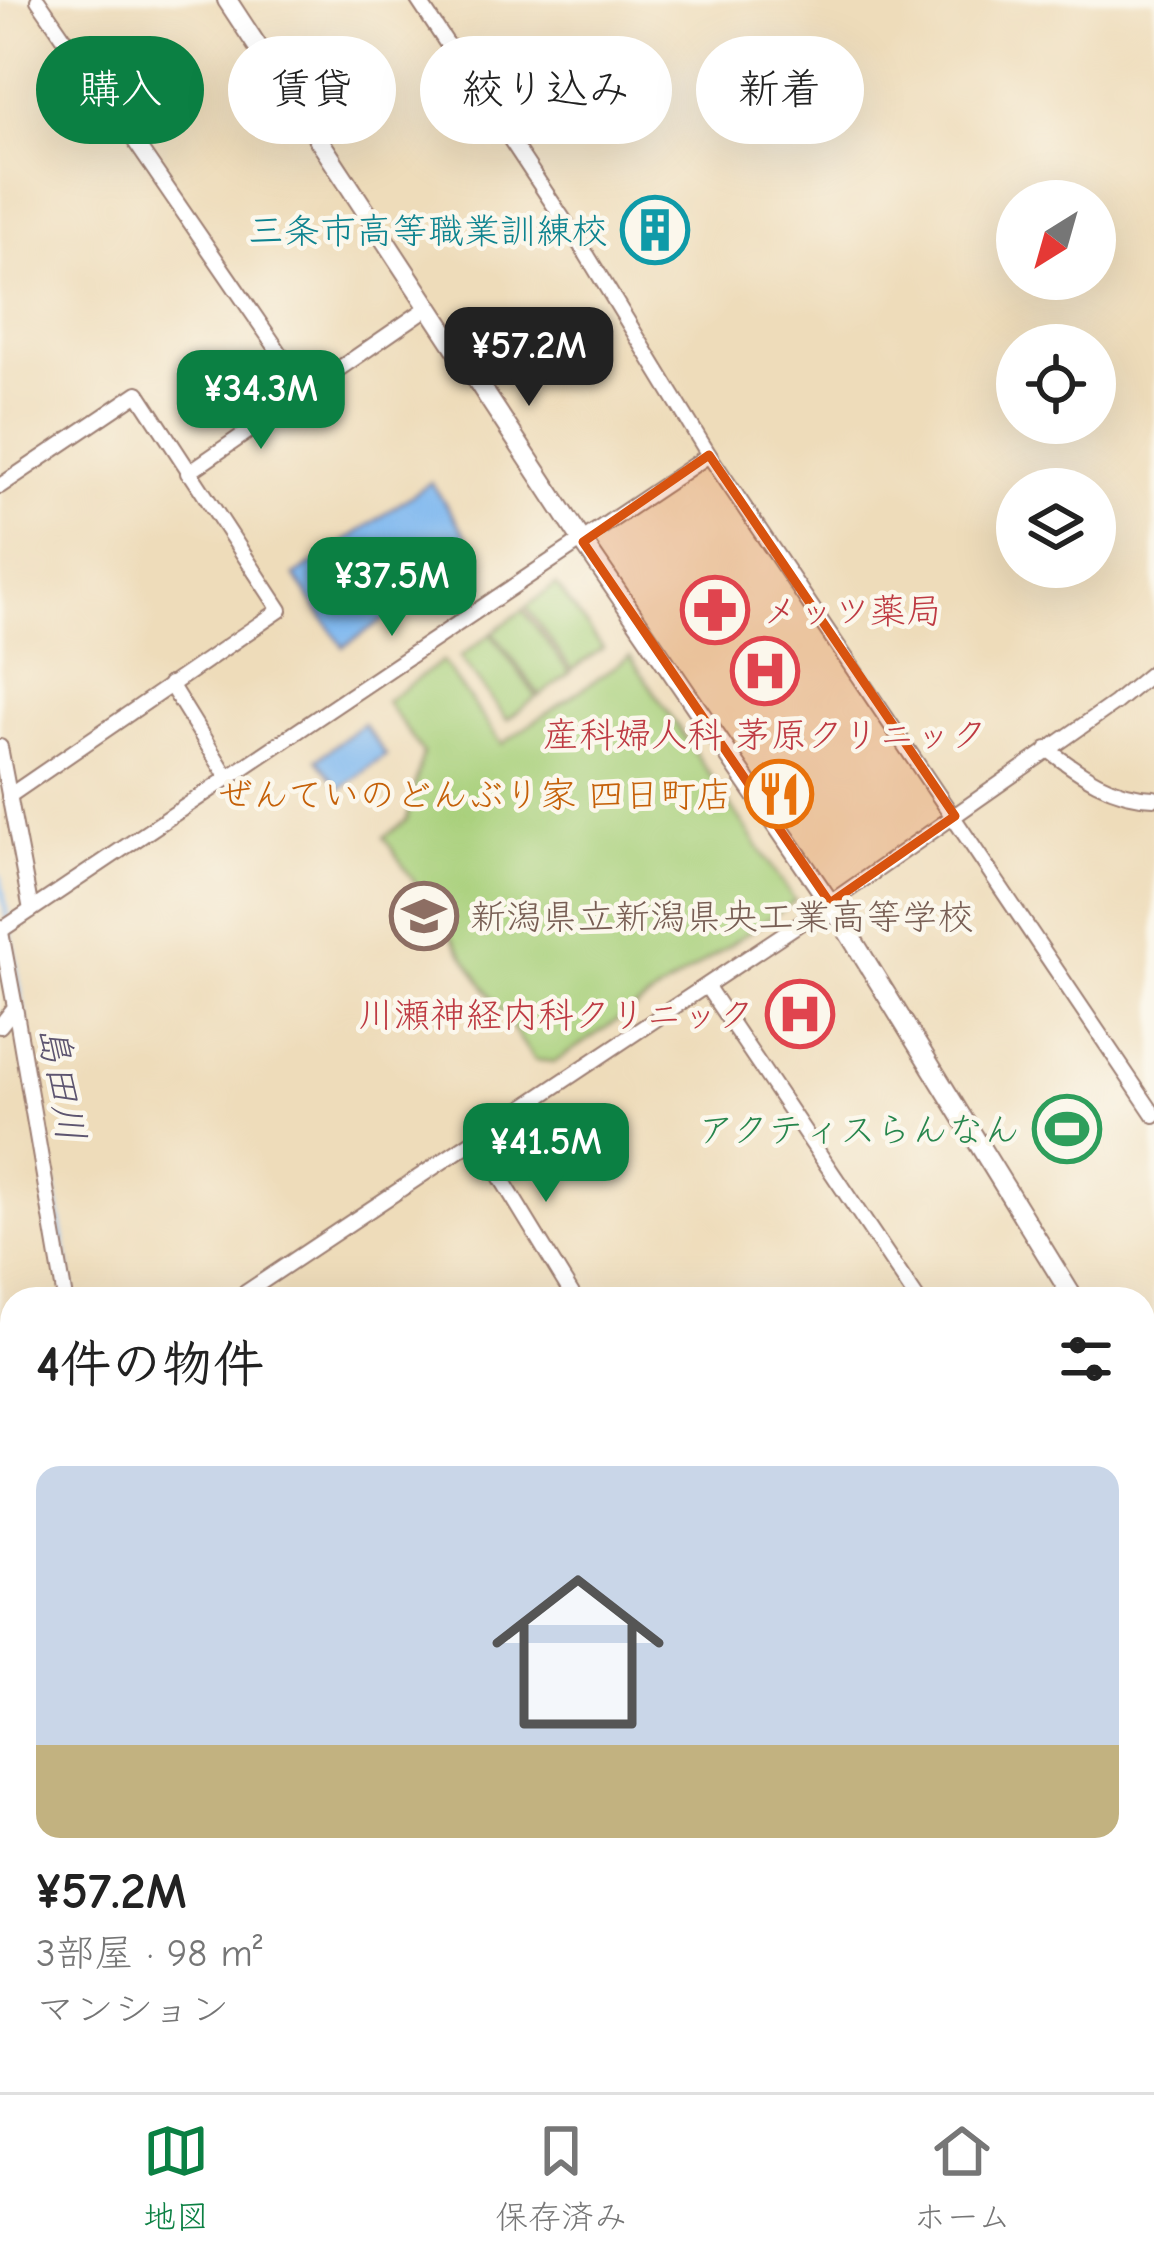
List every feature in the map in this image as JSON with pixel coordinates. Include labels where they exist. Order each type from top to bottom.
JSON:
[{"type":"street","points":[[38,0],[306,391]]},
{"type":"street","points":[[226,0],[583,542],[830,903],[1067,1287]]},
{"type":"street","points":[[418,0],[587,255],[709,455],[1154,1115]]},
{"type":"street","points":[[188,472],[430,306]]},
{"type":"street","points":[[0,486],[138,393],[280,610],[8,796]]},
{"type":"street","points":[[63,1287],[0,930],[709,455]]},
{"type":"street","points":[[254,1287],[830,903],[1154,671]]},
{"type":"street","points":[[170,684],[228,778]]},
{"type":"street","points":[[0,747],[31,910]]},
{"type":"street","points":[[1047,749],[1104,787],[1134,797],[1154,797]]},
{"type":"street","points":[[706,987],[909,1287]]},
{"type":"street","points":[[0,1026],[15,1007]]},
{"type":"street","points":[[476,1137],[568,1287]]},
{"type":"highlighted area","points":[[709,455],[955,816],[830,903],[583,542]]},
{"type":"green space","points":[[556,585],[603,648],[572,670],[526,607]]},
{"type":"green space","points":[[523,610],[570,673],[540,696],[493,632]]},
{"type":"green space","points":[[491,634],[537,697],[507,720],[460,657]]},
{"type":"green space","points":[[630,656],[795,901],[555,1062],[534,1060],[384,837],[407,820],[423,753],[386,701],[442,661],[502,744]]},
{"type":"water","points":[[431,482],[479,555],[343,647],[295,576]]},
{"type":"water","points":[[363,724],[386,755],[340,789],[317,759]]},
{"type":"waterway","name":"島田川","points":[[0,876],[71,1287]]},
{"type":"place","name":"三条市高等職業訓練校","points":[[655,230]]},
{"type":"place","name":"メッツ薬局","points":[[715,610]]},
{"type":"place","name":"産科婦人科 茅原クリニック","points":[[765,671]]},
{"type":"place","name":"ぜんていのどんぶり家 四日町店","points":[[779,794]]},
{"type":"place","name":"新潟県立新潟県央工業高等学校","points":[[424,916]]},
{"type":"place","name":"川瀬神経内科クリニック","points":[[800,1014]]},
{"type":"place","name":"アクティスらんなん","points":[[1067,1129]]}]
